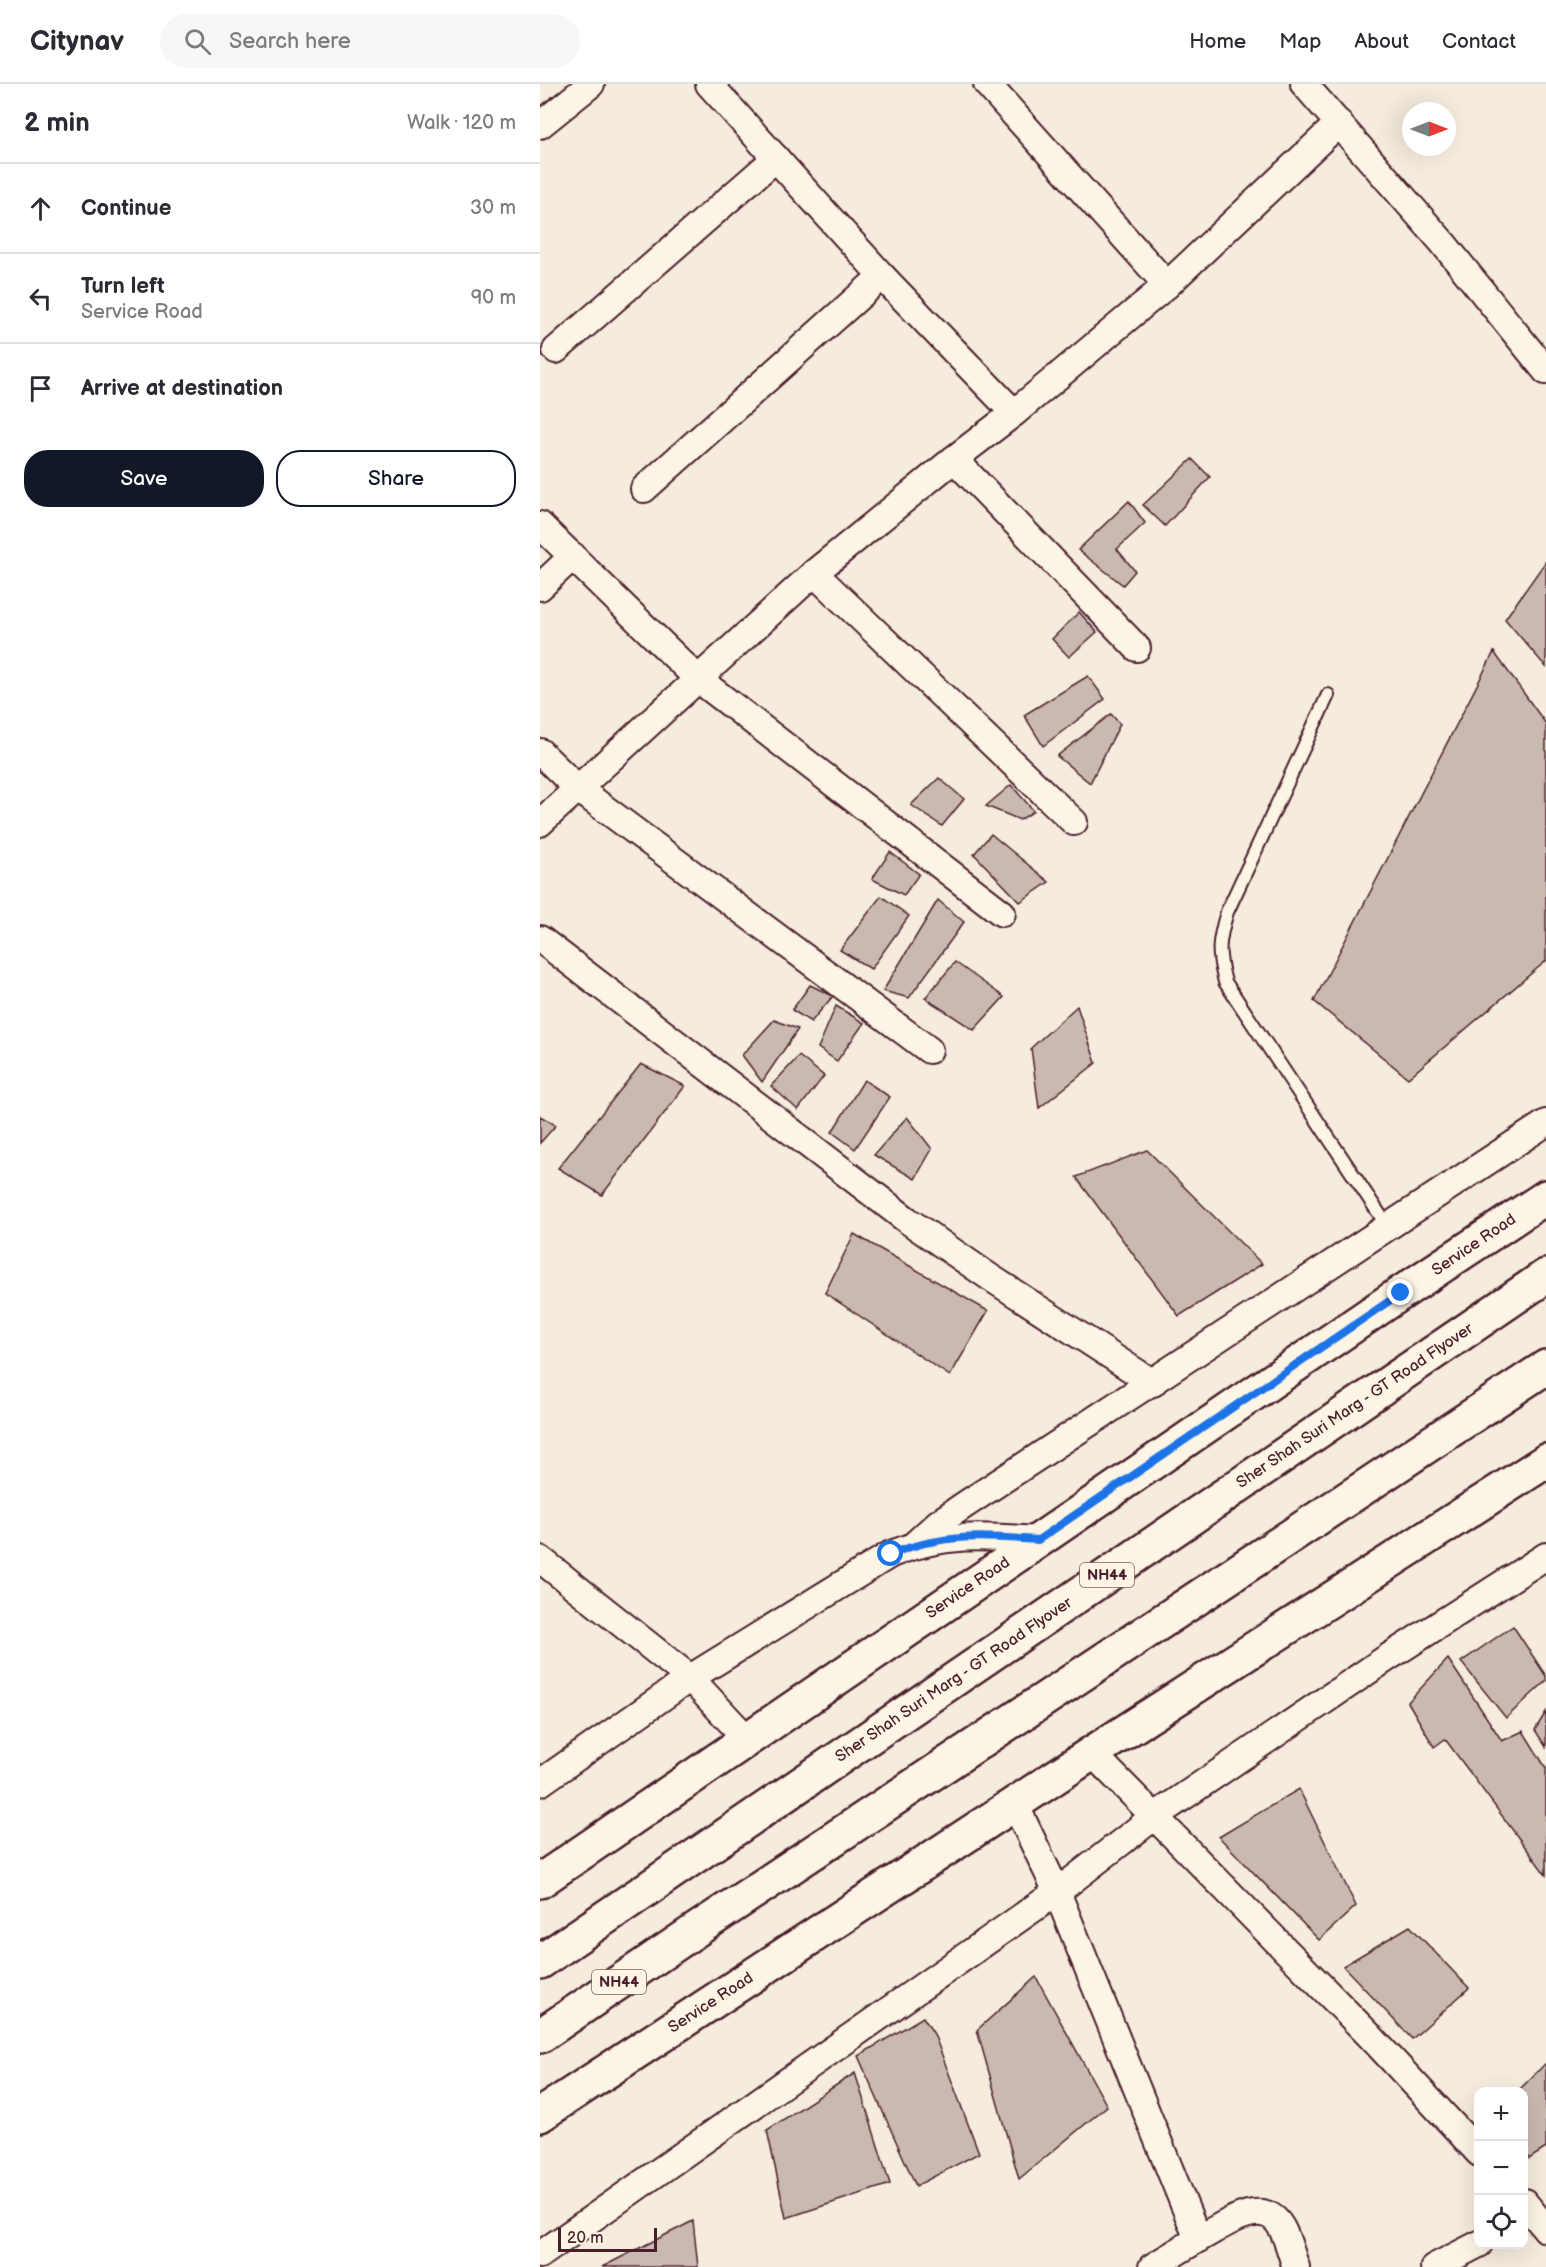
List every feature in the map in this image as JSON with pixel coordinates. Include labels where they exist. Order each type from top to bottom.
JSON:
[{"type":"main road","name":"Service Road","points":[[540,1881],[1038,1540],[1546,1197]]},
{"type":"main road","name":"Sher Shah Suri Marg - GT Road Flyover","points":[[540,1962],[1546,1276]]},
{"type":"main road","name":"NH44","points":[[540,2036],[699,1928],[1546,1367]]},
{"type":"main road","name":"Service Road","points":[[540,2115],[1092,1753],[1546,1461]]},
{"type":"street","points":[[540,125],[591,84]]},
{"type":"street","points":[[709,84],[882,276],[1014,413]]},
{"type":"street","points":[[987,84],[1167,285]]},
{"type":"street","points":[[1304,84],[1443,243],[1546,371]]},
{"type":"street","points":[[540,823],[814,573],[1014,413],[1167,285],[1339,123]]},
{"type":"street","points":[[556,350],[776,158]]},
{"type":"street","points":[[644,489],[882,276]]},
{"type":"street","points":[[954,459],[1137,648]]},
{"type":"street","points":[[540,525],[698,679],[1002,913]]},
{"type":"street","points":[[540,587],[573,556]]},
{"type":"street","points":[[814,573],[1074,822]]},
{"type":"street","points":[[540,752],[577,788],[929,1050]]},
{"type":"street","points":[[540,939],[907,1220],[988,1276],[1153,1383]]},
{"type":"street","points":[[540,1783],[690,1678],[872,1564],[915,1544],[938,1523],[966,1504],[1546,1123]]},
{"type":"street","points":[[915,1544],[977,1536],[1038,1540]]},
{"type":"street","points":[[540,2255],[1057,1892],[1155,1816],[1387,1658],[1546,1556]]},
{"type":"street","points":[[540,1559],[690,1678],[747,1739]]},
{"type":"street","points":[[1092,1753],[1368,2034],[1474,2148]]},
{"type":"street","points":[[1016,1804],[1057,1892],[1198,2239]]},
{"type":"street","points":[[1152,2267],[1198,2239],[1247,2214],[1262,2211],[1274,2216],[1282,2228],[1296,2267]]},
{"type":"street","points":[[1434,2267],[1474,2247]]},
{"type":"lane","points":[[1328,695],[1227,912],[1219,939],[1219,958],[1225,982],[1388,1227]]},
{"type":"building","points":[[1192,459],[1210,477],[1165,526],[1143,505]]},
{"type":"building","points":[[1129,501],[1145,523],[1117,549],[1135,571],[1123,585],[1078,550]]},
{"type":"building","points":[[1546,561],[1546,667],[1505,619]]},
{"type":"building","points":[[1079,612],[1097,632],[1069,657],[1052,639]]},
{"type":"building","points":[[1494,652],[1546,724],[1546,961],[1408,1078],[1314,1001]]},
{"type":"building","points":[[1088,676],[1105,699],[1043,746],[1024,715]]},
{"type":"building","points":[[1111,714],[1120,724],[1090,783],[1057,756]]},
{"type":"building","points":[[939,778],[964,799],[942,826],[911,805]]},
{"type":"building","points":[[1011,785],[1034,811],[1020,820],[986,806]]},
{"type":"building","points":[[991,834],[1049,882],[1020,902],[974,854]]},
{"type":"building","points":[[890,852],[919,874],[904,895],[872,879]]},
{"type":"building","points":[[881,896],[909,916],[871,969],[840,950]]},
{"type":"building","points":[[938,900],[964,922],[909,998],[883,991]]},
{"type":"building","points":[[955,962],[1004,997],[974,1030],[925,998]]},
{"type":"building","points":[[810,985],[833,996],[811,1022],[792,1010]]},
{"type":"building","points":[[836,1006],[864,1023],[837,1061],[818,1048]]},
{"type":"building","points":[[1077,1006],[1096,1063],[1039,1108],[1031,1048]]},
{"type":"building","points":[[774,1020],[798,1029],[762,1082],[742,1055]]},
{"type":"building","points":[[799,1056],[824,1076],[798,1110],[771,1086]]},
{"type":"building","points":[[641,1064],[685,1086],[602,1195],[558,1168]]},
{"type":"building","points":[[864,1080],[890,1097],[855,1149],[832,1132]]},
{"type":"building","points":[[540,1116],[556,1125],[540,1143]]},
{"type":"building","points":[[907,1117],[932,1149],[915,1179],[874,1155]]},
{"type":"building","points":[[1147,1150],[1262,1264],[1179,1316],[1076,1177]]},
{"type":"building","points":[[854,1234],[988,1311],[950,1376],[825,1293]]},
{"type":"building","points":[[1513,1626],[1546,1676],[1546,1681],[1506,1718],[1461,1662]]},
{"type":"building","points":[[1448,1659],[1502,1741],[1523,1731],[1546,1768],[1546,1875],[1445,1739],[1434,1747],[1408,1702]]},
{"type":"building","points":[[1546,1712],[1546,1747],[1535,1730]]},
{"type":"building","points":[[1299,1789],[1356,1906],[1319,1940],[1219,1837]]},
{"type":"building","points":[[1410,1926],[1469,1988],[1412,2039],[1343,1966]]},
{"type":"building","points":[[1036,1977],[1107,2106],[1019,2179],[977,2030]]},
{"type":"building","points":[[923,2017],[934,2034],[979,2153],[916,2186],[858,2056]]},
{"type":"building","points":[[1546,2063],[1546,2148],[1529,2159],[1528,2087],[1522,2087]]},
{"type":"building","points":[[855,2073],[890,2184],[786,2218],[767,2130]]},
{"type":"building","points":[[693,2221],[698,2267],[602,2267]]},
{"type":"route","points":[[891,1554],[915,1544],[977,1536],[1038,1540],[1401,1293]]}]
